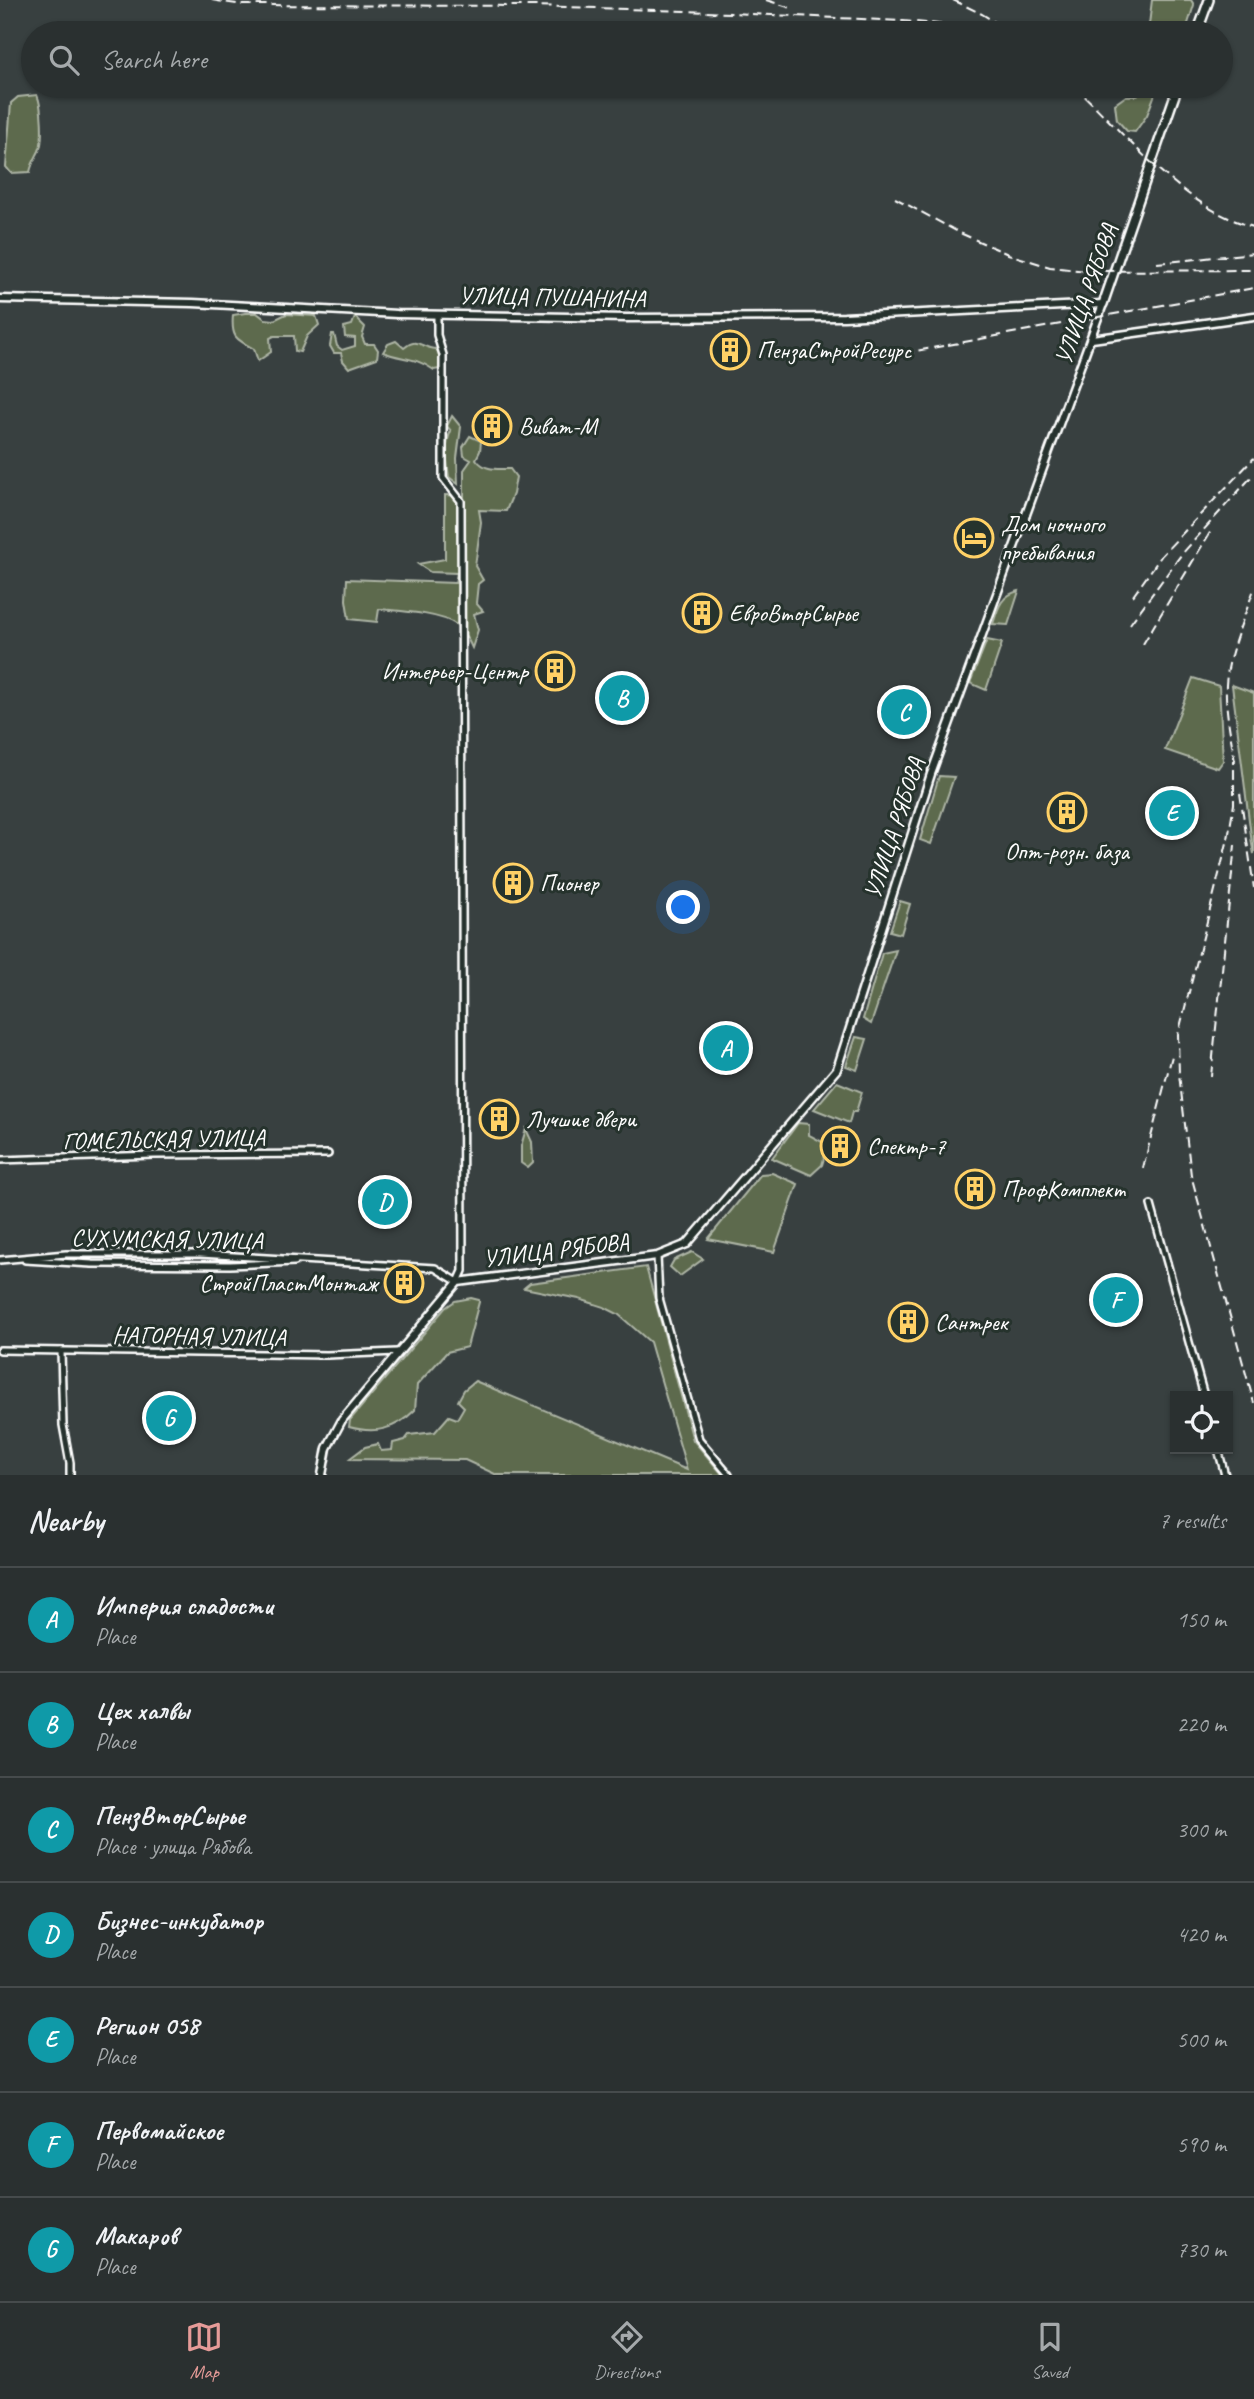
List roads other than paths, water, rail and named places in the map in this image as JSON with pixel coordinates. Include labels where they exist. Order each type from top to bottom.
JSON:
[{"type":"main road","points":[[1201,21],[1209,0]]},
{"type":"main road","name":"УЛИЦА РЯБОВА","points":[[1103,303],[1174,98]]},
{"type":"street","name":"УЛИЦА ПУШАНИНА","points":[[0,299],[193,303],[327,312],[438,315],[844,317],[1103,303]]},
{"type":"street","name":"УЛИЦА РЯБОВА","points":[[458,1282],[657,1256],[687,1244],[837,1069],[931,774],[1103,303]]},
{"type":"street","name":"УЛИЦА РЯБОВА","points":[[322,1475],[327,1448],[342,1420],[458,1282],[463,1271],[461,501],[443,478],[443,355],[437,335],[438,315]]},
{"type":"street","points":[[1091,339],[1254,316]]},
{"type":"street","name":"ГОМЕЛЬСКАЯ УЛИЦА","points":[[0,1160],[154,1155],[328,1154]]},
{"type":"street","points":[[1151,1205],[1203,1391]]},
{"type":"street","name":"СУХУМСКАЯ УЛИЦА","points":[[0,1260],[66,1254],[200,1254],[435,1268],[458,1282]]},
{"type":"street","points":[[657,1256],[659,1297],[699,1439],[729,1475]]},
{"type":"street","name":"СУХУМСКАЯ УЛИЦА","points":[[18,1259],[66,1264],[230,1265],[315,1261]]},
{"type":"street","name":"НАГОРНАЯ УЛИЦА","points":[[0,1350],[327,1355],[397,1352]]},
{"type":"street","points":[[61,1351],[63,1425],[70,1475]]},
{"type":"street","points":[[1219,1454],[1225,1475]]},
{"type":"railway","points":[[212,0],[242,5],[536,6],[903,21]]},
{"type":"railway","points":[[766,0],[794,9]]},
{"type":"railway","points":[[953,0],[993,21]]},
{"type":"railway","points":[[1086,98],[1180,187],[1228,218],[1254,227]]},
{"type":"railway","points":[[895,198],[960,233],[1008,254],[1050,267],[1087,271],[1254,270]]},
{"type":"railway","points":[[1157,263],[1254,253]]},
{"type":"railway","points":[[889,356],[1254,288]]},
{"type":"railway","points":[[1133,596],[1162,555],[1254,458]]},
{"type":"railway","points":[[1130,624],[1181,555],[1254,474]]},
{"type":"railway","points":[[1143,644],[1211,531]]},
{"type":"railway","points":[[1235,762],[1227,714],[1227,673],[1254,589]]},
{"type":"railway","points":[[1234,754],[1234,804],[1228,839],[1178,1035],[1179,1074],[1191,1175],[1254,1403]]},
{"type":"railway","points":[[1240,793],[1254,888]]},
{"type":"railway","points":[[1211,1076],[1235,845]]},
{"type":"railway","points":[[1143,1168],[1173,1052]]},
{"type":"place","name":"ПензаСтройРесурс","points":[[730,350]]},
{"type":"place","name":"Виват-М","points":[[492,426]]},
{"type":"place","name":"Дом ночного пребывания","points":[[974,538]]},
{"type":"place","name":"ЕвроВторСырье","points":[[702,613]]},
{"type":"place","name":"Интерьер-Центр","points":[[555,671]]},
{"type":"place","name":"Цех халвы","points":[[622,698]]},
{"type":"place","name":"ПензВторСырье","points":[[904,712]]},
{"type":"place","name":"Опт-розн. база","points":[[1067,812]]},
{"type":"place","name":"Регион 058","points":[[1172,813]]},
{"type":"place","name":"Пионер","points":[[513,883]]},
{"type":"place","name":"Империя сладости","points":[[726,1048]]},
{"type":"place","name":"Лучшие двери","points":[[499,1119]]},
{"type":"place","name":"Спектр-7","points":[[840,1146]]},
{"type":"place","name":"ПрофКомплект","points":[[975,1189]]},
{"type":"place","name":"Бизнес-инкубатор","points":[[385,1202]]},
{"type":"place","name":"СтройПластМонтаж","points":[[404,1283]]},
{"type":"place","name":"Первомайское","points":[[1116,1300]]},
{"type":"place","name":"Сантрек","points":[[908,1322]]},
{"type":"place","name":"Макаров","points":[[169,1418]]}]
